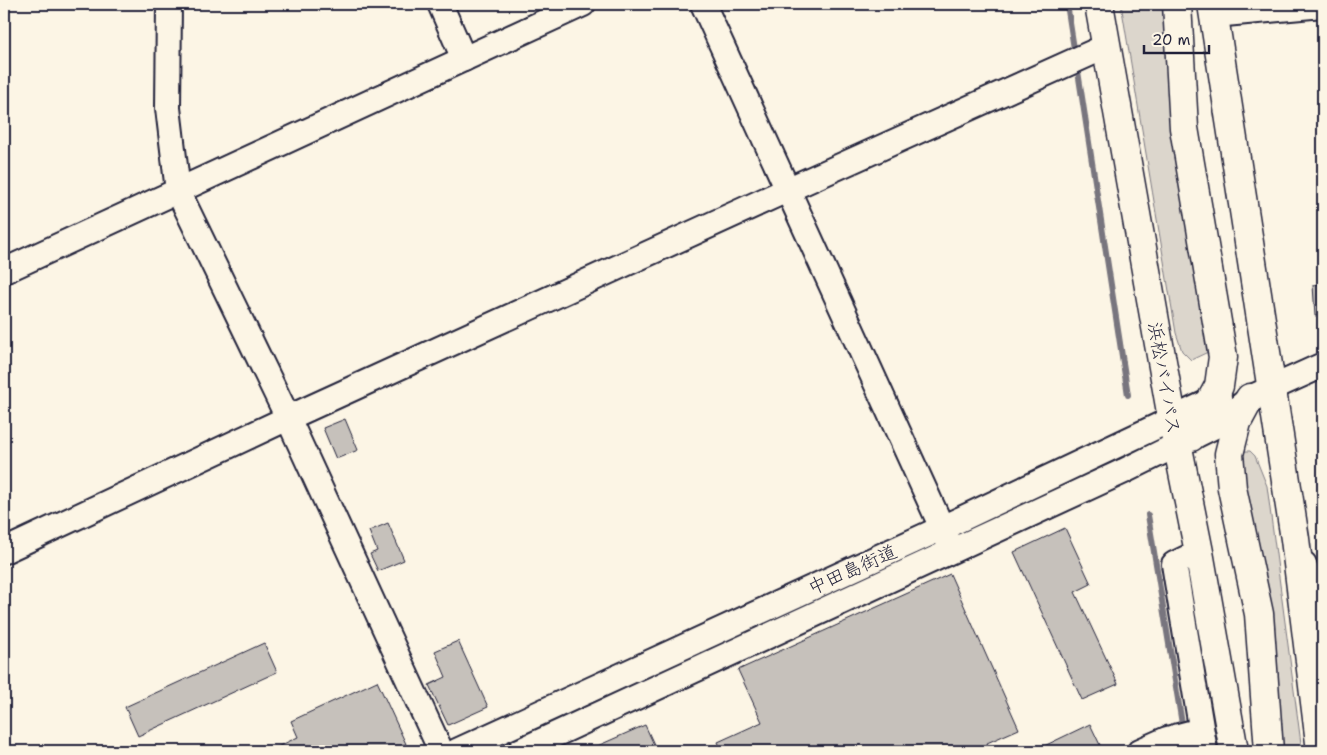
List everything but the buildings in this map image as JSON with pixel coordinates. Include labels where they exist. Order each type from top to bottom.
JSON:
[{"type":"highway","name":"浜松バイパス","points":[[1099,4],[1098,50],[1180,433],[1234,751]]},
{"type":"highway","points":[[1177,4],[1184,128],[1223,356],[1219,386],[1211,401],[1180,433]]},
{"type":"highway","points":[[1213,9],[1261,393],[1295,539],[1321,751]]},
{"type":"highway","points":[[1261,393],[1237,422],[1229,454],[1232,488],[1259,614],[1269,751]]},
{"type":"street","points":[[169,4],[168,108],[178,191],[288,418],[441,751]]},
{"type":"street","points":[[440,4],[464,59]]},
{"type":"street","points":[[4,271],[583,4]]},
{"type":"street","points":[[703,4],[953,551]]},
{"type":"street","points":[[1213,9],[1323,5]]},
{"type":"street","points":[[4,551],[288,418],[1098,50]]},
{"type":"street","name":"中田島街道","points":[[457,751],[942,528],[1180,433],[1219,424],[1261,393],[1323,365]]},
{"type":"street","name":"中田島街道","points":[[1211,401],[1219,397],[1261,393]]},
{"type":"street","name":"中田島街道","points":[[520,751],[1119,474],[1180,433]]},
{"type":"street","points":[[1295,539],[1323,616]]},
{"type":"street","points":[[1140,751],[1167,739],[1203,740],[1174,564],[1199,552]]},
{"type":"shaded area","points":[[1121,4],[1167,4],[1190,242],[1208,352],[1191,360],[1182,351],[1176,333]]},
{"type":"shaded area","points":[[1241,451],[1250,451],[1255,456],[1267,486],[1302,751],[1279,751],[1240,467]]},
{"type":"waterway","points":[[1067,4],[1075,55]]},
{"type":"waterway","points":[[1077,65],[1128,395]]},
{"type":"waterway","points":[[1148,515],[1183,730]]}]
